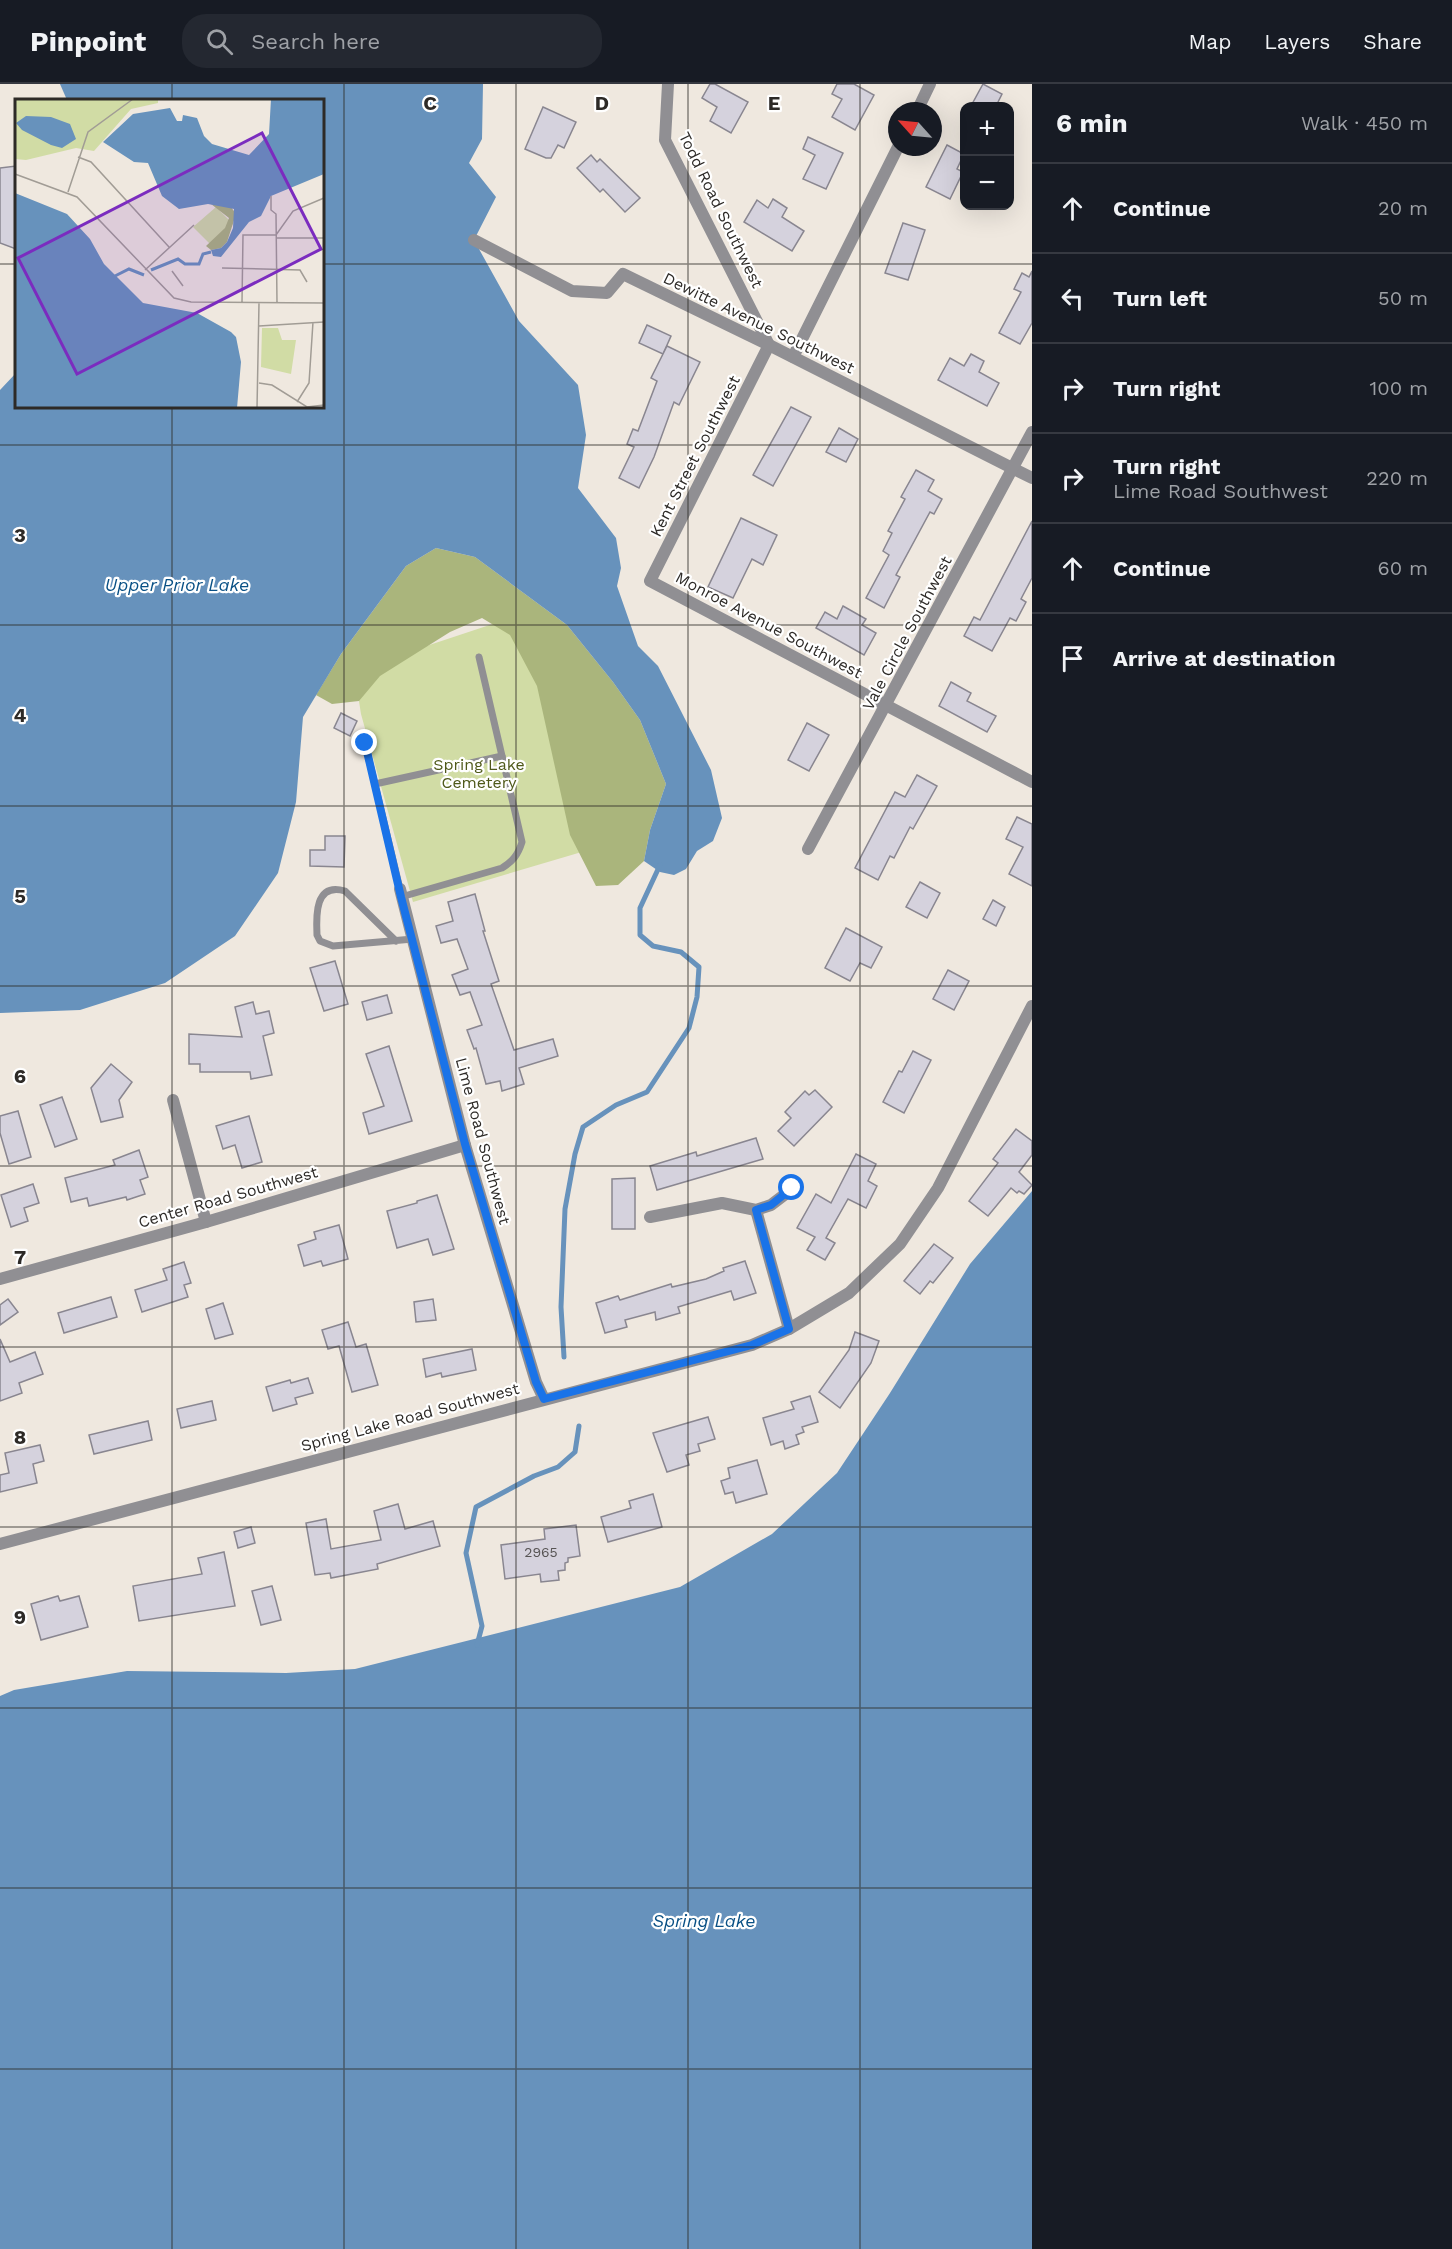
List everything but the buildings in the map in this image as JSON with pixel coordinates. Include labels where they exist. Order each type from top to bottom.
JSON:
[{"type":"street","name":"Todd Road Southwest","points":[[668,84],[665,140],[769,345]]},
{"type":"street","points":[[921,102],[930,84]]},
{"type":"street","points":[[793,357],[894,156]]},
{"type":"street","name":"Dewitte Avenue Southwest","points":[[474,240],[572,291],[607,292],[623,274],[1032,478]]},
{"type":"street","name":"Kent Street Southwest","points":[[650,581],[769,345]]},
{"type":"street","name":"Vale Circle Southwest","points":[[808,849],[1032,432]]},
{"type":"street","name":"Monroe Avenue Southwest","points":[[650,581],[1032,782]]},
{"type":"street","name":"Lime Road Southwest","points":[[401,893],[465,1144],[536,1382],[544,1399]]},
{"type":"street","name":"Spring Lake Road Southwest","points":[[0,1544],[752,1345],[789,1329],[849,1293],[900,1244],[938,1188],[1032,1006]]},
{"type":"street","points":[[173,1100],[206,1222]]},
{"type":"street","name":"Center Road Southwest","points":[[0,1279],[206,1222],[465,1144]]},
{"type":"street","points":[[650,1217],[722,1203],[756,1210],[771,1205],[792,1188]]},
{"type":"street","points":[[756,1210],[789,1329]]},
{"type":"lane","points":[[365,743],[401,893],[502,868],[512,862],[519,853],[522,842],[478,657]]},
{"type":"lane","points":[[375,784],[502,756]]},
{"type":"lane","points":[[396,941],[345,891],[334,888],[327,891],[321,898],[316,915],[317,935],[326,944],[333,946],[396,941],[413,939]]},
{"type":"green space","points":[[436,548],[475,557],[567,625],[640,720],[666,784],[650,830],[644,861],[618,885],[596,886],[570,835],[537,686],[510,635],[482,618],[450,632],[380,676],[359,701],[332,704],[316,695],[341,654],[406,566]]},
{"type":"green space","name":"Spring Lake Cemetery","points":[[535,610],[602,846],[413,902],[361,714],[354,670]]},
{"type":"water","name":"Upper Prior Lake","points":[[60,84],[483,84],[482,139],[469,163],[496,197],[474,240],[519,321],[578,385],[586,435],[578,488],[616,538],[621,568],[617,586],[638,646],[658,666],[711,770],[722,818],[713,841],[697,851],[686,869],[674,875],[660,872],[644,861],[650,830],[666,784],[640,720],[613,682],[567,625],[475,557],[436,548],[406,566],[341,654],[303,717],[296,802],[278,873],[235,936],[165,983],[80,1010],[0,1013],[0,390],[15,374],[15,408],[324,408],[324,99],[67,99]]},
{"type":"water","name":"Spring Lake","points":[[1032,1191],[1032,2249],[0,2249],[0,1696],[14,1690],[127,1671],[286,1673],[355,1669],[680,1587],[772,1534],[837,1473],[970,1264]]},
{"type":"waterway","points":[[564,1357],[561,1307],[565,1209],[575,1154],[583,1127],[616,1105],[647,1092],[689,1028],[697,997],[699,967],[681,952],[653,946],[640,935],[640,908],[660,865]]},
{"type":"waterway","points":[[477,1645],[482,1626],[466,1553],[476,1507],[534,1476],[558,1467],[575,1452],[579,1426]]},
{"type":"route","points":[[365,743],[401,897],[465,1144],[536,1382],[544,1399],[752,1345],[789,1329],[756,1210],[771,1205],[792,1188]]}]
